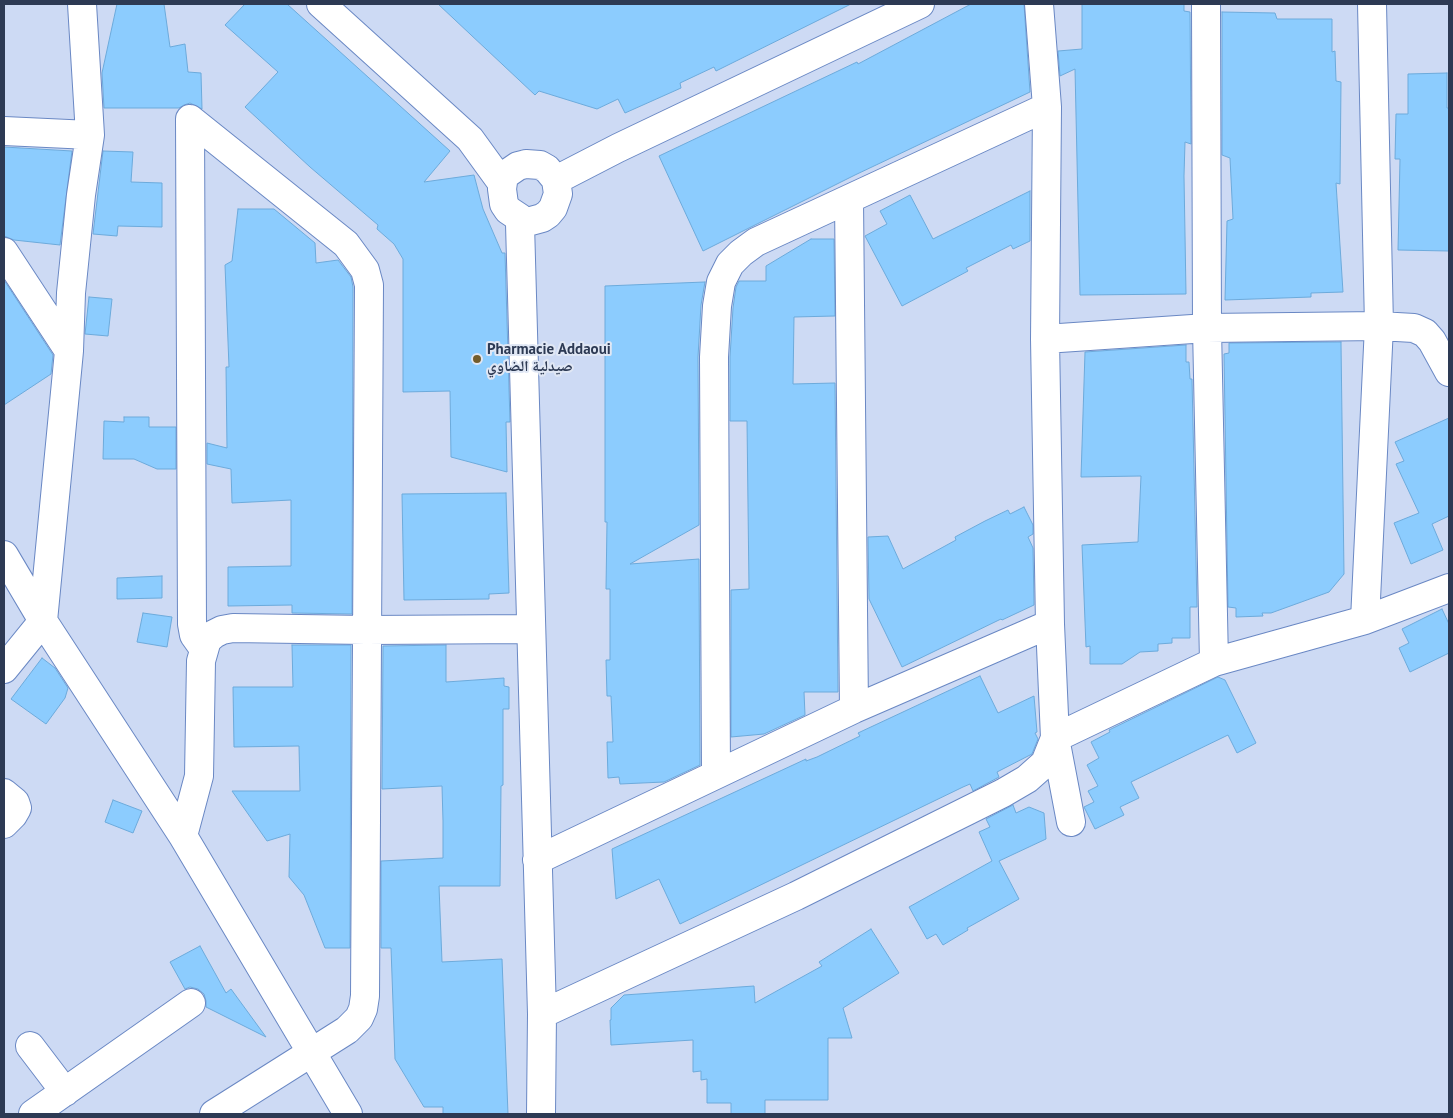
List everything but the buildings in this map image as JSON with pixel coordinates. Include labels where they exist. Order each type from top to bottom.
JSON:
[{"type":"street","points":[[4,669],[43,621],[69,352],[70,293],[90,135],[82,4]]},
{"type":"street","points":[[322,4],[470,139],[503,182],[504,204],[508,210],[520,218],[542,1014],[541,1114]]},
{"type":"street","points":[[556,180],[618,148],[920,4]]},
{"type":"street","points":[[1039,4],[1047,106],[1045,339],[1050,624],[1056,738],[1071,822]]},
{"type":"street","points":[[1206,4],[1207,328],[1214,662]]},
{"type":"street","points":[[1365,620],[1379,326],[1372,4]]},
{"type":"street","points":[[716,774],[714,357],[716,306],[721,282],[730,264],[756,242],[1047,106]]},
{"type":"street","points":[[204,649],[194,635],[192,624],[190,119],[346,244],[366,270],[369,285],[366,630],[366,996],[363,1009],[354,1024],[214,1114]]},
{"type":"street","points":[[4,131],[90,135]]},
{"type":"street","points":[[499,179],[518,166],[533,164],[547,169],[556,180],[558,194],[553,208],[542,218],[520,224]]},
{"type":"street","points":[[849,200],[854,709]]},
{"type":"street","points":[[4,252],[69,352]]},
{"type":"street","points":[[1045,339],[1207,328],[1379,326],[1414,328],[1425,333],[1439,352],[1449,372]]},
{"type":"street","points":[[4,555],[43,621],[183,836],[348,1114]]},
{"type":"street","points":[[542,1014],[796,896],[1004,793],[1027,779],[1045,763],[1056,738],[1214,662],[1365,620],[1449,588]]},
{"type":"street","points":[[537,860],[854,709],[1050,624]]},
{"type":"street","points":[[183,836],[199,776],[202,661],[207,640],[214,634],[233,628],[366,630],[531,629]]},
{"type":"street","points":[[4,793],[15,802],[17,808],[13,816],[4,824]]},
{"type":"street","points":[[33,1114],[191,1003]]},
{"type":"street","points":[[30,1046],[65,1092]]},
{"type":"place","name":"Pharmacie Addaoui صيدلية الضاوي","points":[[477,359]]}]
